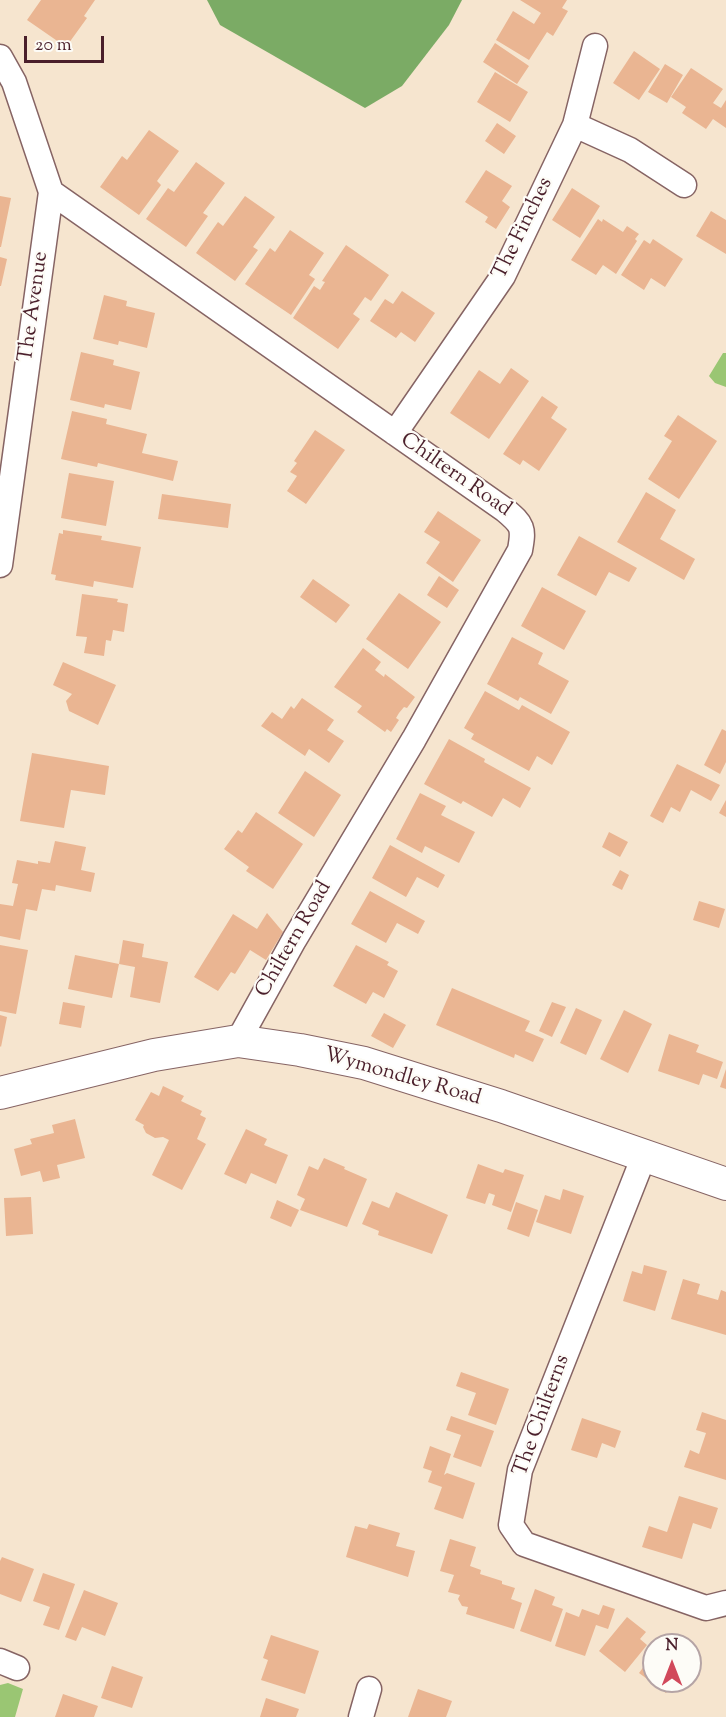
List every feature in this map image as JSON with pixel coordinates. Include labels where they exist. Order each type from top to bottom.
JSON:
[{"type":"street","name":"The Finches","points":[[395,433],[503,276],[574,125],[595,46]]},
{"type":"street","name":"The Avenue","points":[[0,57],[14,82],[51,192],[0,565]]},
{"type":"street","points":[[574,125],[630,150],[684,185]]},
{"type":"street","name":"Chiltern Road","points":[[51,192],[505,510],[519,521],[523,531],[520,550],[414,739],[294,940],[238,1041]]},
{"type":"street","name":"Wymondley Road","points":[[0,1093],[154,1055],[238,1041],[364,1063],[501,1106],[726,1184]]},
{"type":"street","name":"The Chilterns","points":[[644,1156],[520,1470],[511,1525],[524,1544],[706,1608],[726,1603]]},
{"type":"street","points":[[361,1717],[369,1689]]},
{"type":"green space","points":[[207,0],[462,0],[449,25],[402,86],[365,108],[220,25]]},
{"type":"green space","points":[[723,353],[726,353],[726,387],[715,383],[709,376]]},
{"type":"green space","points":[[8,1683],[23,1689],[15,1717],[0,1717],[0,1685]]},
{"type":"building","points":[[41,0],[95,0],[84,16],[87,18],[66,47],[27,20]]},
{"type":"building","points":[[520,0],[567,0],[562,8],[568,11],[553,36],[547,32],[529,60],[496,40],[513,11],[534,24],[541,13]]},
{"type":"building","points":[[495,43],[529,66],[517,84],[483,62]]},
{"type":"building","points":[[634,51],[660,69],[639,100],[613,83]]},
{"type":"building","points":[[665,64],[683,75],[667,103],[648,92]]},
{"type":"building","points":[[691,68],[723,89],[713,103],[721,108],[726,100],[726,128],[713,119],[706,129],[682,113],[686,107],[671,97]]},
{"type":"building","points":[[495,72],[528,92],[510,122],[477,102]]},
{"type":"building","points":[[497,123],[516,136],[504,154],[485,141]]},
{"type":"building","points":[[149,130],[179,151],[157,181],[161,185],[139,215],[100,187],[122,156],[127,160]]},
{"type":"building","points":[[196,162],[225,183],[203,213],[208,216],[186,247],[146,219],[168,188],[174,192]]},
{"type":"building","points":[[486,170],[512,186],[502,201],[510,207],[496,229],[485,222],[488,217],[465,202]]},
{"type":"building","points":[[572,188],[600,206],[580,238],[552,220]]},
{"type":"building","points":[[0,196],[11,198],[1,247],[0,247]]},
{"type":"building","points":[[245,196],[275,217],[253,247],[258,250],[235,281],[196,253],[218,222],[223,226]]},
{"type":"building","points":[[711,211],[726,220],[726,254],[696,236]]},
{"type":"building","points":[[598,219],[602,222],[603,219],[623,232],[627,226],[639,234],[616,274],[603,265],[596,275],[571,260]]},
{"type":"building","points":[[290,230],[324,253],[309,275],[315,279],[291,315],[245,284],[270,248],[275,252]]},
{"type":"building","points":[[653,239],[683,259],[665,287],[651,278],[644,290],[621,275],[644,240],[650,244]]},
{"type":"building","points":[[346,245],[389,275],[371,301],[365,297],[353,314],[360,319],[338,349],[293,318],[314,286],[320,290],[325,282],[322,281]]},
{"type":"building","points":[[0,257],[7,259],[1,286],[0,286]]},
{"type":"building","points":[[402,291],[435,313],[415,342],[401,332],[396,338],[370,321],[385,299],[393,304]]},
{"type":"building","points":[[104,295],[127,301],[126,306],[155,313],[147,348],[119,341],[118,345],[93,339]]},
{"type":"building","points":[[81,352],[114,360],[113,365],[140,372],[131,410],[105,404],[104,408],[70,400]]},
{"type":"building","points":[[511,368],[529,381],[489,439],[450,413],[479,370],[500,384]]},
{"type":"building","points":[[542,396],[558,407],[551,418],[567,429],[539,471],[523,460],[520,465],[503,454]]},
{"type":"building","points":[[72,411],[107,419],[106,424],[147,434],[142,453],[178,461],[173,481],[98,463],[97,467],[61,459]]},
{"type":"building","points":[[678,415],[717,441],[679,499],[648,479],[672,441],[664,436]]},
{"type":"building","points":[[315,430],[345,450],[306,504],[287,491],[297,476],[290,472],[297,463],[294,461]]},
{"type":"building","points":[[69,473],[114,481],[106,526],[61,518]]},
{"type":"building","points":[[646,492],[676,510],[660,539],[695,559],[684,580],[617,542]]},
{"type":"building","points":[[162,494],[231,504],[228,528],[158,519]]},
{"type":"building","points":[[438,511],[481,540],[453,582],[426,563],[440,542],[424,532]]},
{"type":"building","points":[[63,530],[102,536],[101,540],[141,547],[133,588],[94,581],[93,587],[55,580],[56,575],[51,574],[59,533],[63,534]]},
{"type":"building","points":[[579,536],[637,568],[629,582],[609,572],[596,596],[557,575]]},
{"type":"building","points":[[439,576],[459,590],[447,608],[427,595]]},
{"type":"building","points":[[313,579],[350,605],[336,623],[300,597]]},
{"type":"building","points":[[542,587],[586,611],[564,650],[521,626]]},
{"type":"building","points":[[399,593],[441,622],[408,669],[366,639]]},
{"type":"building","points":[[82,594],[118,599],[117,602],[128,604],[124,632],[113,630],[111,641],[106,640],[104,656],[84,653],[87,637],[76,636]]},
{"type":"building","points":[[512,637],[543,653],[538,664],[569,681],[551,714],[520,697],[518,701],[487,684]]},
{"type":"building","points":[[363,648],[381,662],[375,670],[384,677],[385,674],[415,697],[407,708],[404,707],[399,713],[396,718],[399,720],[391,732],[387,729],[385,732],[357,712],[362,706],[334,687]]},
{"type":"building","points":[[63,662],[116,685],[98,725],[69,711],[66,701],[72,694],[53,685]]},
{"type":"building","points":[[485,691],[519,710],[522,705],[570,732],[552,765],[537,756],[529,771],[471,739],[474,734],[464,728]]},
{"type":"building","points":[[302,698],[334,720],[327,730],[344,741],[329,763],[309,749],[305,756],[261,726],[272,712],[282,719],[291,706],[294,709]]},
{"type":"building","points":[[722,729],[726,731],[726,762],[720,774],[704,765]]},
{"type":"building","points":[[449,739],[531,788],[520,808],[503,798],[492,817],[463,801],[461,804],[424,784]]},
{"type":"building","points":[[32,753],[109,766],[105,795],[71,790],[64,828],[20,821]]},
{"type":"building","points":[[677,764],[720,785],[711,801],[691,790],[680,812],[671,807],[663,823],[650,816]]},
{"type":"building","points":[[305,771],[341,795],[314,837],[278,813]]},
{"type":"building","points":[[420,793],[446,806],[441,815],[475,832],[459,863],[425,846],[422,853],[396,839]]},
{"type":"building","points":[[726,800],[726,817],[719,813]]},
{"type":"building","points":[[256,812],[303,844],[273,889],[246,871],[249,867],[224,849],[238,830],[242,833]]},
{"type":"building","points":[[609,832],[628,842],[620,857],[602,847]]},
{"type":"building","points":[[55,841],[86,847],[81,870],[95,873],[91,892],[56,885],[55,891],[42,889],[37,911],[26,909],[20,940],[0,936],[0,904],[13,906],[18,884],[12,883],[17,860],[38,864],[38,861],[50,863]]},
{"type":"building","points":[[390,845],[445,875],[438,888],[417,877],[406,897],[372,878]]},
{"type":"building","points":[[620,870],[629,875],[622,890],[612,885]]},
{"type":"building","points":[[370,891],[425,921],[418,934],[397,923],[386,943],[351,924]]},
{"type":"building","points":[[699,901],[725,909],[719,928],[693,920]]},
{"type":"building","points":[[267,913],[283,932],[266,960],[250,950],[235,974],[231,972],[218,991],[194,977],[233,914],[257,929]]},
{"type":"building","points":[[123,940],[144,944],[142,957],[168,962],[160,1003],[130,997],[135,967],[119,964]]},
{"type":"building","points":[[0,945],[28,950],[16,1014],[0,1011]]},
{"type":"building","points":[[356,945],[389,962],[387,965],[398,971],[384,998],[373,992],[366,1004],[333,986]]},
{"type":"building","points":[[75,955],[119,964],[112,998],[68,989]]},
{"type":"building","points":[[452,988],[530,1021],[525,1031],[544,1039],[533,1062],[515,1054],[514,1058],[436,1025]]},
{"type":"building","points":[[63,1002],[85,1006],[81,1028],[59,1024]]},
{"type":"building","points":[[552,1002],[566,1007],[552,1037],[539,1031]]},
{"type":"building","points":[[576,1008],[602,1020],[586,1055],[560,1043]]},
{"type":"building","points":[[624,1010],[652,1024],[628,1073],[600,1059]]},
{"type":"building","points":[[384,1013],[406,1025],[393,1048],[371,1036]]},
{"type":"building","points":[[0,1015],[7,1017],[1,1047],[0,1046]]},
{"type":"building","points":[[669,1034],[699,1045],[696,1052],[723,1062],[717,1079],[703,1074],[699,1085],[658,1071]]},
{"type":"building","points":[[726,1069],[726,1089],[720,1087]]},
{"type":"building","points":[[163,1086],[184,1096],[181,1101],[202,1111],[200,1115],[206,1118],[197,1139],[206,1144],[182,1190],[152,1175],[169,1140],[163,1137],[155,1138],[146,1133],[144,1125],[135,1120],[151,1092],[159,1096]]},
{"type":"building","points":[[75,1119],[85,1158],[57,1165],[60,1178],[43,1182],[40,1171],[21,1176],[14,1149],[32,1144],[30,1139],[54,1133],[52,1125]]},
{"type":"building","points":[[246,1129],[267,1139],[264,1145],[288,1155],[276,1184],[251,1173],[246,1184],[224,1174]]},
{"type":"building","points":[[324,1158],[367,1179],[347,1227],[300,1210],[305,1199],[297,1195],[309,1166],[318,1170]]},
{"type":"building","points":[[478,1164],[503,1173],[505,1169],[524,1175],[511,1212],[492,1205],[495,1195],[489,1193],[485,1204],[466,1198]]},
{"type":"building","points":[[563,1189],[584,1196],[571,1234],[536,1222],[545,1195],[560,1200]]},
{"type":"building","points":[[396,1192],[448,1215],[432,1254],[378,1235],[379,1231],[362,1224],[372,1201],[389,1208]]},
{"type":"building","points":[[31,1197],[33,1234],[6,1236],[4,1198]]},
{"type":"building","points":[[277,1200],[299,1210],[291,1227],[270,1218]]},
{"type":"building","points":[[516,1202],[538,1210],[529,1237],[507,1229]]},
{"type":"building","points":[[644,1265],[667,1271],[655,1311],[623,1301],[632,1271],[642,1274]]},
{"type":"building","points":[[683,1279],[700,1284],[697,1294],[718,1300],[721,1290],[726,1292],[726,1335],[671,1319]]},
{"type":"building","points":[[461,1372],[509,1389],[496,1425],[468,1415],[476,1393],[456,1386]]},
{"type":"building","points":[[702,1412],[726,1420],[726,1480],[684,1467],[690,1450],[699,1454],[706,1433],[696,1430]]},
{"type":"building","points":[[451,1416],[494,1431],[481,1467],[453,1457],[461,1435],[446,1430]]},
{"type":"building","points":[[582,1418],[621,1431],[615,1448],[602,1443],[597,1458],[571,1450]]},
{"type":"building","points":[[430,1446],[451,1454],[444,1475],[447,1473],[475,1483],[463,1519],[434,1509],[442,1487],[428,1482],[432,1471],[423,1468]]},
{"type":"building","points":[[679,1496],[718,1508],[711,1529],[693,1523],[682,1559],[642,1547],[649,1526],[667,1532]]},
{"type":"building","points":[[369,1524],[400,1533],[396,1546],[415,1551],[408,1577],[346,1557],[355,1526],[367,1529]]},
{"type":"building","points":[[450,1539],[476,1547],[470,1566],[481,1570],[480,1574],[515,1588],[511,1599],[522,1603],[514,1629],[466,1614],[468,1607],[462,1606],[458,1599],[460,1595],[448,1592],[454,1575],[440,1571]]},
{"type":"building","points":[[2,1557],[34,1569],[21,1602],[0,1594]]},
{"type":"building","points":[[43,1573],[75,1584],[59,1630],[43,1625],[50,1607],[33,1601]]},
{"type":"building","points":[[535,1589],[555,1597],[552,1605],[563,1609],[551,1642],[520,1631]]},
{"type":"building","points":[[84,1590],[118,1603],[105,1636],[82,1627],[76,1641],[65,1637]]},
{"type":"building","points":[[603,1605],[615,1609],[608,1629],[596,1625],[585,1656],[555,1646],[566,1612],[579,1617],[582,1609],[599,1615]]},
{"type":"building","points":[[627,1617],[646,1632],[642,1633],[640,1639],[642,1651],[625,1672],[599,1651]]},
{"type":"building","points":[[271,1635],[319,1651],[305,1694],[261,1680],[268,1660],[263,1658]]},
{"type":"building","points":[[112,1666],[143,1677],[132,1708],[101,1698]]},
{"type":"building","points":[[418,1689],[452,1701],[446,1717],[408,1717]]},
{"type":"building","points":[[63,1694],[98,1706],[94,1717],[55,1717]]},
{"type":"building","points":[[266,1698],[299,1709],[296,1717],[260,1717]]}]
